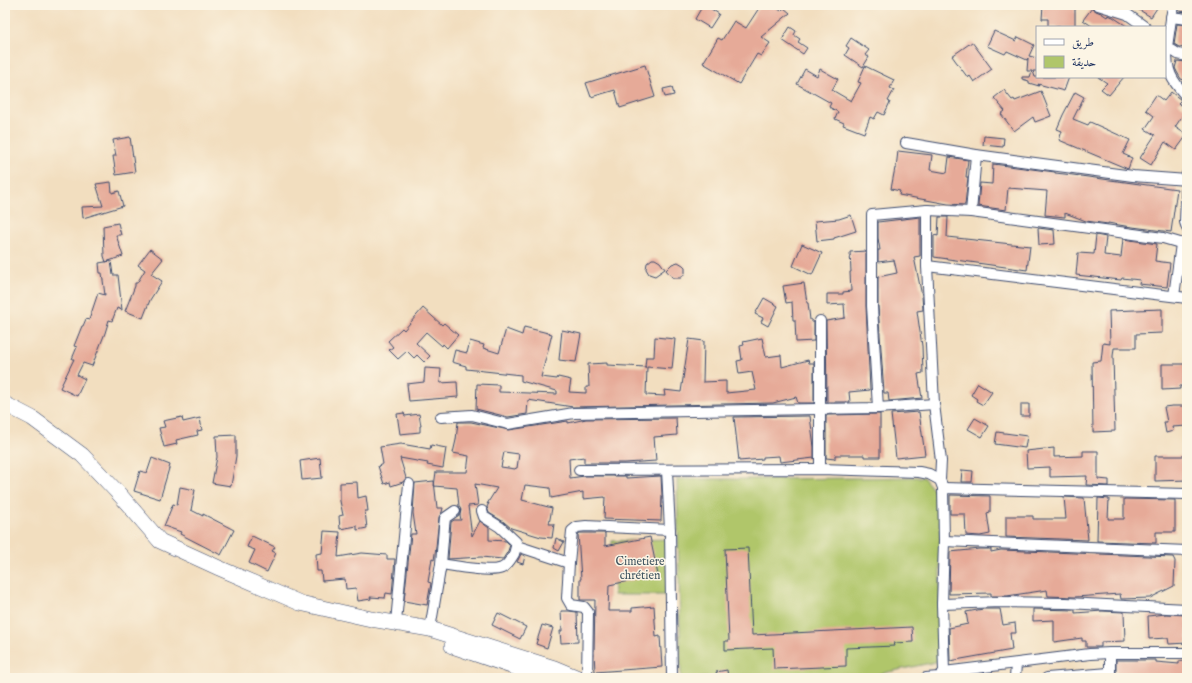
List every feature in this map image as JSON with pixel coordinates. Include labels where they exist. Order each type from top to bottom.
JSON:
[{"type":"main road","points":[[5,404],[32,418],[82,455],[120,495],[160,541],[300,603],[371,619],[396,622],[430,629],[554,668],[578,678]]},
{"type":"main road","points":[[371,619],[546,678]]},
{"type":"street","points":[[1098,5],[1127,14],[1144,26]]},
{"type":"street","points":[[1173,5],[1166,45],[1166,60],[1171,78],[1187,97]]},
{"type":"street","points":[[1171,17],[1187,19]]},
{"type":"street","points":[[1166,45],[1178,54],[1187,56]]},
{"type":"street","points":[[906,143],[976,155],[1134,176],[1187,178],[1185,222],[1187,228]]},
{"type":"street","points":[[971,212],[976,155]]},
{"type":"street","points":[[927,210],[927,266],[934,404],[941,461],[944,542],[941,676]]},
{"type":"street","points":[[878,408],[872,306],[872,215],[927,210],[971,212],[1163,238],[1184,245],[1174,296]]},
{"type":"street","points":[[927,266],[1187,298]]},
{"type":"street","points":[[820,321],[820,469]]},
{"type":"street","points":[[441,417],[472,415],[508,424],[574,413],[878,408],[934,404]]},
{"type":"street","points":[[579,470],[820,469],[919,472],[929,474],[942,484],[1187,494]]},
{"type":"street","points":[[667,470],[670,530],[672,678]]},
{"type":"street","points":[[396,622],[408,484]]},
{"type":"street","points":[[430,629],[441,564],[445,518],[455,511]]},
{"type":"street","points":[[441,564],[477,569],[499,569],[504,568],[512,559],[517,546],[516,542],[500,527],[484,517],[482,511]]},
{"type":"street","points":[[588,678],[588,612],[584,607],[571,605],[567,598],[572,531],[577,527],[586,526],[670,530]]},
{"type":"street","points":[[944,542],[1187,551]]},
{"type":"street","points":[[517,546],[569,564]]},
{"type":"street","points":[[942,604],[1000,602],[1066,603],[1187,609]]},
{"type":"street","points":[[1047,678],[1110,675],[1110,653]]},
{"type":"street","points":[[926,678],[1090,654],[1187,653]]},
{"type":"street","points":[[1016,664],[1016,678]]},
{"type":"green space","points":[[923,477],[940,498],[940,661],[865,677],[681,678],[677,479]]},
{"type":"green space","name":"Cimetiere chrétien","points":[[667,539],[668,595],[614,595],[612,541]]},
{"type":"building","points":[[703,5],[719,14],[710,28],[695,19]]},
{"type":"building","points":[[761,5],[773,5],[781,11],[784,8],[790,13],[761,37],[770,43],[761,56],[757,54],[739,84],[703,63],[718,38],[722,40],[734,21],[746,28]]},
{"type":"building","points":[[1043,5],[1075,5],[1075,26],[1048,26],[1048,19],[1042,19]]},
{"type":"building","points":[[1131,5],[1159,5],[1151,17]]},
{"type":"building","points":[[1179,5],[1187,5],[1187,12],[1179,11]]},
{"type":"building","points":[[1092,8],[1107,17],[1108,15],[1113,17],[1126,26],[1092,26],[1083,20]]},
{"type":"building","points":[[1177,24],[1187,25],[1187,48],[1179,47],[1174,44]]},
{"type":"building","points":[[790,27],[796,31],[794,35],[800,39],[798,42],[807,48],[803,54],[782,40]]},
{"type":"building","points":[[994,31],[1016,41],[1018,37],[1034,45],[1029,56],[1036,58],[1036,71],[1033,71],[1035,77],[1069,78],[1064,91],[1038,84],[1039,86],[1022,79],[1022,77],[1030,77],[1032,71],[1027,71],[1028,58],[1027,60],[1007,51],[1005,54],[987,46]]},
{"type":"building","points":[[851,38],[869,50],[865,55],[869,57],[863,67],[845,55],[849,48],[846,46]]},
{"type":"building","points":[[972,42],[992,69],[974,82],[970,76],[968,78],[952,56]]},
{"type":"building","points":[[1177,61],[1187,62],[1187,81],[1181,79],[1175,68]]},
{"type":"building","points":[[645,65],[655,97],[620,108],[615,90],[591,97],[586,83]]},
{"type":"building","points":[[865,66],[894,80],[890,88],[894,90],[888,101],[890,102],[884,115],[878,112],[874,119],[870,117],[864,133],[843,125],[844,123],[835,119],[838,112],[829,107],[831,103],[797,84],[805,69],[817,76],[820,69],[838,79],[832,90],[851,101],[861,83],[858,82]]},
{"type":"building","points":[[1100,78],[1123,78],[1109,95],[1101,89],[1107,83]]},
{"type":"building","points":[[672,87],[674,95],[665,97],[663,89]]},
{"type":"building","points":[[1004,90],[1012,100],[1014,99],[1015,101],[1041,91],[1051,116],[1035,122],[1033,117],[1014,131],[1001,114],[1005,111],[994,98]]},
{"type":"building","points":[[1075,92],[1084,97],[1073,119],[1088,125],[1090,122],[1130,140],[1123,154],[1132,158],[1128,169],[1059,140],[1062,131],[1057,129]]},
{"type":"building","points":[[1171,92],[1181,100],[1178,103],[1187,109],[1175,127],[1187,135],[1176,150],[1165,142],[1151,165],[1140,158],[1155,135],[1145,129],[1154,116],[1146,110],[1156,95],[1164,101]]},
{"type":"building","points":[[984,136],[1004,138],[1003,147],[983,145]]},
{"type":"building","points":[[130,137],[135,172],[116,175],[113,156],[116,156],[113,140]]},
{"type":"building","points":[[898,151],[932,155],[930,170],[947,173],[949,157],[968,160],[965,205],[948,204],[899,195],[900,191],[891,189]]},
{"type":"building","points":[[993,164],[1177,189],[1171,232],[1086,221],[1065,213],[1065,217],[1045,215],[1047,191],[1008,188],[1006,210],[978,206],[980,183],[992,184]]},
{"type":"building","points":[[111,182],[112,193],[119,191],[123,206],[83,218],[82,207],[103,206],[96,184]]},
{"type":"building","points":[[851,215],[856,231],[834,239],[817,241],[815,221],[839,219]]},
{"type":"building","points":[[920,217],[920,256],[914,257],[922,296],[923,310],[917,311],[922,346],[923,373],[918,374],[922,398],[889,401],[888,393],[884,393],[878,306],[878,277],[897,273],[894,260],[878,262],[878,250],[880,250],[878,222]]},
{"type":"building","points":[[939,217],[948,217],[947,237],[1030,246],[1027,270],[934,257],[934,235],[938,236]]},
{"type":"building","points":[[118,223],[121,235],[116,235],[123,256],[106,262],[104,256],[103,226]]},
{"type":"building","points":[[1038,228],[1054,230],[1055,244],[1039,245]]},
{"type":"building","points":[[1096,235],[1106,237],[1104,255],[1121,257],[1123,239],[1157,244],[1155,261],[1170,263],[1167,287],[1139,284],[1140,280],[1122,278],[1121,280],[1076,275],[1078,253],[1094,254]]},
{"type":"building","points":[[802,244],[822,253],[812,275],[793,266]]},
{"type":"building","points":[[150,249],[163,259],[151,274],[162,281],[150,300],[143,318],[125,311],[135,283],[137,283],[145,270],[138,265]]},
{"type":"building","points":[[866,251],[866,306],[870,390],[849,392],[850,402],[827,402],[826,321],[845,318],[844,304],[827,305],[827,294],[843,294],[843,292],[851,291],[850,252]]},
{"type":"building","points":[[652,259],[660,262],[665,269],[655,276],[649,274],[646,269],[647,263]]},
{"type":"building","points":[[111,261],[113,275],[118,275],[122,310],[117,308],[112,321],[109,320],[92,366],[83,363],[77,375],[85,379],[77,396],[60,388],[74,359],[72,359],[77,347],[74,346],[82,326],[86,319],[89,320],[98,293],[105,295],[99,263]]},
{"type":"building","points":[[678,262],[685,267],[685,273],[681,278],[675,278],[672,277],[666,270],[672,264]]},
{"type":"building","points":[[804,283],[810,320],[814,322],[814,341],[796,342],[792,302],[786,303],[783,286]]},
{"type":"building","points":[[764,298],[778,306],[768,326],[761,322],[763,318],[755,314]]},
{"type":"building","points":[[423,308],[442,325],[444,323],[458,335],[447,348],[443,344],[442,346],[426,332],[416,343],[430,356],[424,362],[417,355],[414,358],[407,351],[398,359],[389,350],[393,347],[388,341],[402,328],[404,330]]},
{"type":"building","points":[[1162,309],[1162,333],[1136,334],[1136,348],[1114,348],[1115,431],[1093,432],[1092,362],[1101,361],[1103,343],[1110,344],[1109,311]]},
{"type":"building","points":[[524,327],[552,334],[541,377],[557,379],[558,377],[571,380],[569,392],[586,393],[586,387],[589,387],[588,364],[607,363],[607,365],[645,367],[646,357],[654,357],[655,337],[675,339],[672,369],[647,367],[646,395],[665,396],[664,390],[681,392],[689,339],[704,341],[703,382],[726,381],[726,393],[756,390],[752,372],[739,374],[737,361],[742,360],[740,346],[744,345],[743,342],[762,338],[766,357],[781,355],[782,367],[808,360],[809,363],[814,363],[814,403],[798,403],[796,397],[773,403],[573,407],[528,400],[527,414],[508,417],[476,409],[477,384],[499,385],[499,392],[557,394],[557,391],[521,381],[521,375],[466,369],[466,366],[452,362],[455,350],[467,353],[470,341],[484,345],[483,348],[499,353],[506,329],[522,335]]},
{"type":"building","points":[[562,330],[581,334],[576,362],[559,360]]},
{"type":"building","points":[[1162,364],[1187,364],[1187,386],[1180,386],[1180,389],[1162,390]]},
{"type":"building","points":[[425,368],[441,369],[440,383],[457,382],[458,397],[409,401],[407,384],[424,382]]},
{"type":"building","points":[[978,383],[992,392],[983,405],[976,401],[977,399],[971,395]]},
{"type":"building","points":[[1021,404],[1029,404],[1029,416],[1021,416]]},
{"type":"building","points":[[1187,406],[1187,426],[1172,427],[1173,431],[1166,433],[1164,422],[1167,422],[1164,407]]},
{"type":"building","points":[[919,412],[925,455],[896,458],[891,414]]},
{"type":"building","points":[[404,413],[405,416],[419,414],[421,426],[420,432],[400,434],[397,414]]},
{"type":"building","points":[[880,414],[880,457],[864,457],[864,455],[835,455],[835,459],[826,458],[826,416]]},
{"type":"building","points":[[810,416],[814,458],[780,462],[779,456],[739,461],[734,417]]},
{"type":"building","points":[[182,417],[183,422],[200,418],[202,430],[197,431],[198,435],[176,440],[177,444],[164,447],[159,428],[165,427],[163,421]]},
{"type":"building","points":[[676,418],[677,435],[654,437],[656,461],[584,463],[584,457],[569,459],[570,478],[585,476],[626,476],[626,478],[661,476],[661,521],[604,519],[605,497],[583,499],[583,492],[551,498],[550,488],[525,485],[522,500],[552,508],[549,524],[554,524],[552,538],[541,537],[511,528],[489,513],[487,507],[489,503],[487,504],[497,488],[475,484],[478,505],[468,506],[472,536],[480,521],[489,528],[489,540],[506,541],[510,545],[508,551],[503,559],[481,557],[448,559],[451,522],[454,520],[461,520],[461,510],[459,506],[457,488],[434,486],[436,472],[467,472],[469,456],[453,453],[458,422],[471,422],[509,430],[568,421],[568,423],[586,419]],"holes":[[[504,452],[519,454],[517,468],[501,467]]]},
{"type":"building","points":[[975,418],[989,426],[982,437],[968,429]]},
{"type":"building","points":[[997,432],[1027,436],[1025,448],[995,444]]},
{"type":"building","points":[[236,435],[236,456],[231,486],[212,483],[217,457],[216,436]]},
{"type":"building","points":[[401,444],[430,449],[431,445],[446,448],[443,468],[427,465],[428,463],[400,458],[406,478],[403,482],[391,486],[390,482],[384,484],[378,466],[383,464],[380,447]]},
{"type":"building","points":[[1054,448],[1054,457],[1083,456],[1083,451],[1098,451],[1098,479],[1109,480],[1109,486],[1086,485],[1087,476],[1050,477],[1050,467],[1027,468],[1026,451]]},
{"type":"building","points":[[1155,456],[1187,456],[1187,480],[1155,481]]},
{"type":"building","points":[[152,458],[170,465],[160,499],[134,491],[140,471],[147,473]]},
{"type":"building","points":[[320,458],[322,478],[302,480],[300,461]]},
{"type":"building","points":[[962,470],[973,471],[972,482],[961,482]]},
{"type":"building","points":[[434,481],[437,508],[443,508],[439,517],[434,560],[432,559],[428,582],[431,583],[427,605],[404,601],[411,534],[416,534],[413,513],[415,483]]},
{"type":"building","points":[[357,482],[358,498],[366,496],[368,511],[365,511],[367,528],[357,530],[357,526],[340,529],[339,516],[343,515],[340,501],[340,483]]},
{"type":"building","points":[[180,487],[195,490],[191,510],[203,516],[203,514],[234,530],[221,555],[180,534],[181,532],[164,526],[173,504],[177,505]]},
{"type":"building","points":[[950,495],[990,496],[990,512],[987,513],[990,534],[980,536],[966,535],[965,514],[950,514]]},
{"type":"building","points":[[1064,497],[1084,498],[1088,540],[1006,537],[1006,516],[1033,516],[1033,519],[1066,519]]},
{"type":"building","points":[[1098,498],[1109,499],[1108,519],[1124,519],[1124,499],[1175,500],[1175,532],[1156,532],[1156,543],[1097,541]]},
{"type":"building","points":[[324,531],[340,532],[338,557],[362,553],[387,555],[387,559],[395,559],[392,594],[386,593],[385,598],[370,597],[371,599],[358,601],[356,588],[346,589],[345,579],[322,581],[321,571],[317,571],[316,554],[322,553]]},
{"type":"building","points":[[605,533],[605,546],[650,537],[658,575],[609,585],[608,611],[632,611],[632,608],[654,606],[656,637],[660,636],[662,667],[595,672],[595,600],[580,600],[581,579],[578,534]]},
{"type":"building","points":[[252,536],[275,547],[272,551],[276,553],[267,572],[249,563],[255,550],[247,547]]},
{"type":"building","points":[[556,538],[564,542],[559,551],[554,548]]},
{"type":"building","points":[[748,548],[752,635],[912,627],[913,642],[894,643],[895,646],[846,648],[846,666],[774,669],[773,648],[725,650],[725,641],[729,641],[725,549]]},
{"type":"building","points":[[991,549],[991,552],[1001,550],[1173,557],[1175,561],[1174,586],[1150,598],[1121,599],[1120,594],[1075,597],[1048,596],[1047,590],[1007,596],[991,596],[991,593],[949,594],[950,552]]},
{"type":"building","points":[[521,554],[525,556],[523,564],[517,562]]},
{"type":"building","points":[[983,609],[1000,609],[1003,625],[1015,623],[1016,633],[1010,633],[1012,650],[950,661],[949,628],[968,624],[966,612]]},
{"type":"building","points":[[1033,609],[1075,610],[1075,613],[1102,611],[1124,612],[1125,641],[1101,642],[1101,647],[1086,647],[1086,641],[1082,641],[1082,638],[1054,642],[1054,620],[1033,621]]},
{"type":"building","points":[[561,611],[577,612],[578,642],[561,643]]},
{"type":"building","points":[[498,613],[526,627],[520,639],[492,625]]},
{"type":"building","points":[[1166,614],[1187,615],[1187,643],[1169,644],[1168,638],[1149,639],[1148,616]]},
{"type":"building","points":[[542,625],[553,628],[547,648],[536,644]]},
{"type":"building","points":[[1116,660],[1156,660],[1156,662],[1179,664],[1179,661],[1187,660],[1187,678],[1116,678]]},
{"type":"building","points":[[727,670],[728,677],[718,678],[716,672]]}]
